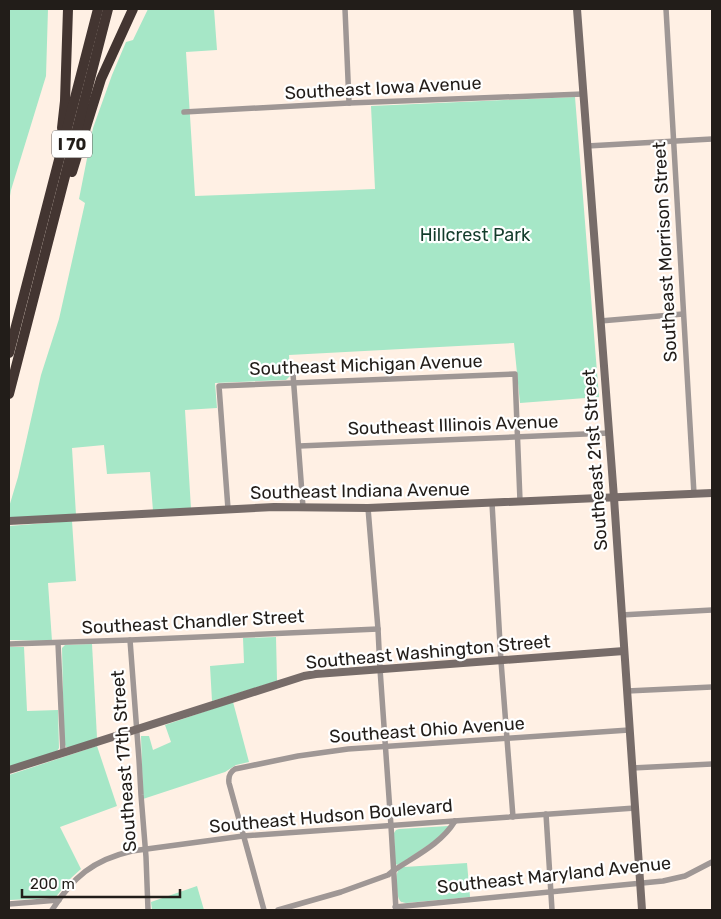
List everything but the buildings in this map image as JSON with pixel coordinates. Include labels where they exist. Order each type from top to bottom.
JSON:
[{"type":"highway","points":[[62,151],[60,136],[65,101],[68,9]]},
{"type":"highway","name":"I 70","points":[[9,353],[98,9]]},
{"type":"highway","name":"I 70","points":[[9,394],[108,9]]},
{"type":"highway","points":[[39,281],[93,103],[108,60],[133,9]]},
{"type":"street","points":[[345,9],[349,103]]},
{"type":"street","name":"Southeast 21st Street","points":[[577,9],[614,498],[642,910]]},
{"type":"street","name":"Southeast Morrison Street","points":[[666,9],[694,494]]},
{"type":"street","name":"Southeast Iowa Avenue","points":[[184,112],[349,103],[583,94]]},
{"type":"street","points":[[587,146],[712,140]]},
{"type":"street","points":[[600,321],[683,314]]},
{"type":"street","points":[[293,374],[303,507]]},
{"type":"street","name":"Southeast Michigan Avenue","points":[[228,509],[219,386],[515,374],[518,437]]},
{"type":"street","name":"Southeast Illinois Avenue","points":[[299,446],[609,433]]},
{"type":"street","points":[[518,437],[520,502]]},
{"type":"street","name":"Southeast Indiana Avenue","points":[[9,521],[228,509],[368,508],[712,493]]},
{"type":"street","points":[[492,503],[501,661],[513,816]]},
{"type":"street","points":[[368,508],[378,629],[396,908]]},
{"type":"street","points":[[621,615],[712,610]]},
{"type":"street","name":"Southeast Chandler Street","points":[[9,644],[378,629]]},
{"type":"street","name":"Southeast 17th Street","points":[[130,640],[148,910]]},
{"type":"street","points":[[58,643],[63,753]]},
{"type":"street","name":"Southeast Washington Street","points":[[9,770],[304,676],[624,651]]},
{"type":"street","points":[[626,692],[712,687]]},
{"type":"street","name":"Southeast Ohio Avenue","points":[[243,836],[228,779],[230,773],[235,769],[298,756],[348,749],[629,730]]},
{"type":"street","points":[[632,768],[712,764]]},
{"type":"street","name":"Southeast Hudson Boulevard","points":[[52,910],[72,882],[100,862],[121,853],[243,836],[635,808]]},
{"type":"street","points":[[546,814],[552,910]]},
{"type":"street","points":[[278,910],[341,892],[388,875],[438,841],[455,821]]},
{"type":"street","points":[[243,836],[264,910]]},
{"type":"street","name":"Southeast Maryland Avenue","points":[[396,908],[640,884],[674,879],[692,873],[712,862]]},
{"type":"street","points":[[9,904],[59,900]]},
{"type":"green space","points":[[9,9],[48,9],[46,76],[9,202]]},
{"type":"green space","name":"Hillcrest Park","points":[[148,9],[214,9],[217,50],[186,52],[195,196],[375,189],[371,106],[575,97],[599,397],[520,403],[514,343],[289,355],[290,376],[286,380],[215,383],[217,408],[185,410],[191,509],[153,511],[150,472],[107,474],[104,445],[72,448],[76,515],[9,518],[9,507],[18,477],[41,375],[59,319],[85,203],[79,199],[93,128],[126,42],[133,40]]},
{"type":"green space","points":[[72,521],[76,581],[48,583],[52,641],[9,640],[9,526]]},
{"type":"green space","points":[[276,637],[277,681],[212,701],[210,666],[244,663],[243,638]]},
{"type":"green space","points":[[92,644],[97,738],[69,748],[66,747],[64,742],[62,648],[65,645]]},
{"type":"green space","points":[[9,647],[24,647],[27,711],[58,710],[59,748],[57,751],[9,767]]},
{"type":"green space","points":[[233,702],[249,762],[236,765],[225,772],[143,799],[141,736],[149,736],[153,750],[171,742],[165,725]]},
{"type":"green space","points":[[97,746],[117,806],[60,827],[81,869],[55,898],[9,900],[9,775]]},
{"type":"green space","points":[[448,826],[434,841],[400,864],[397,865],[395,863],[394,833],[396,830]]},
{"type":"green space","points":[[467,863],[470,897],[406,903],[401,902],[399,899],[397,876],[401,868]]},
{"type":"green space","points":[[197,886],[204,910],[152,910],[151,902]]}]
